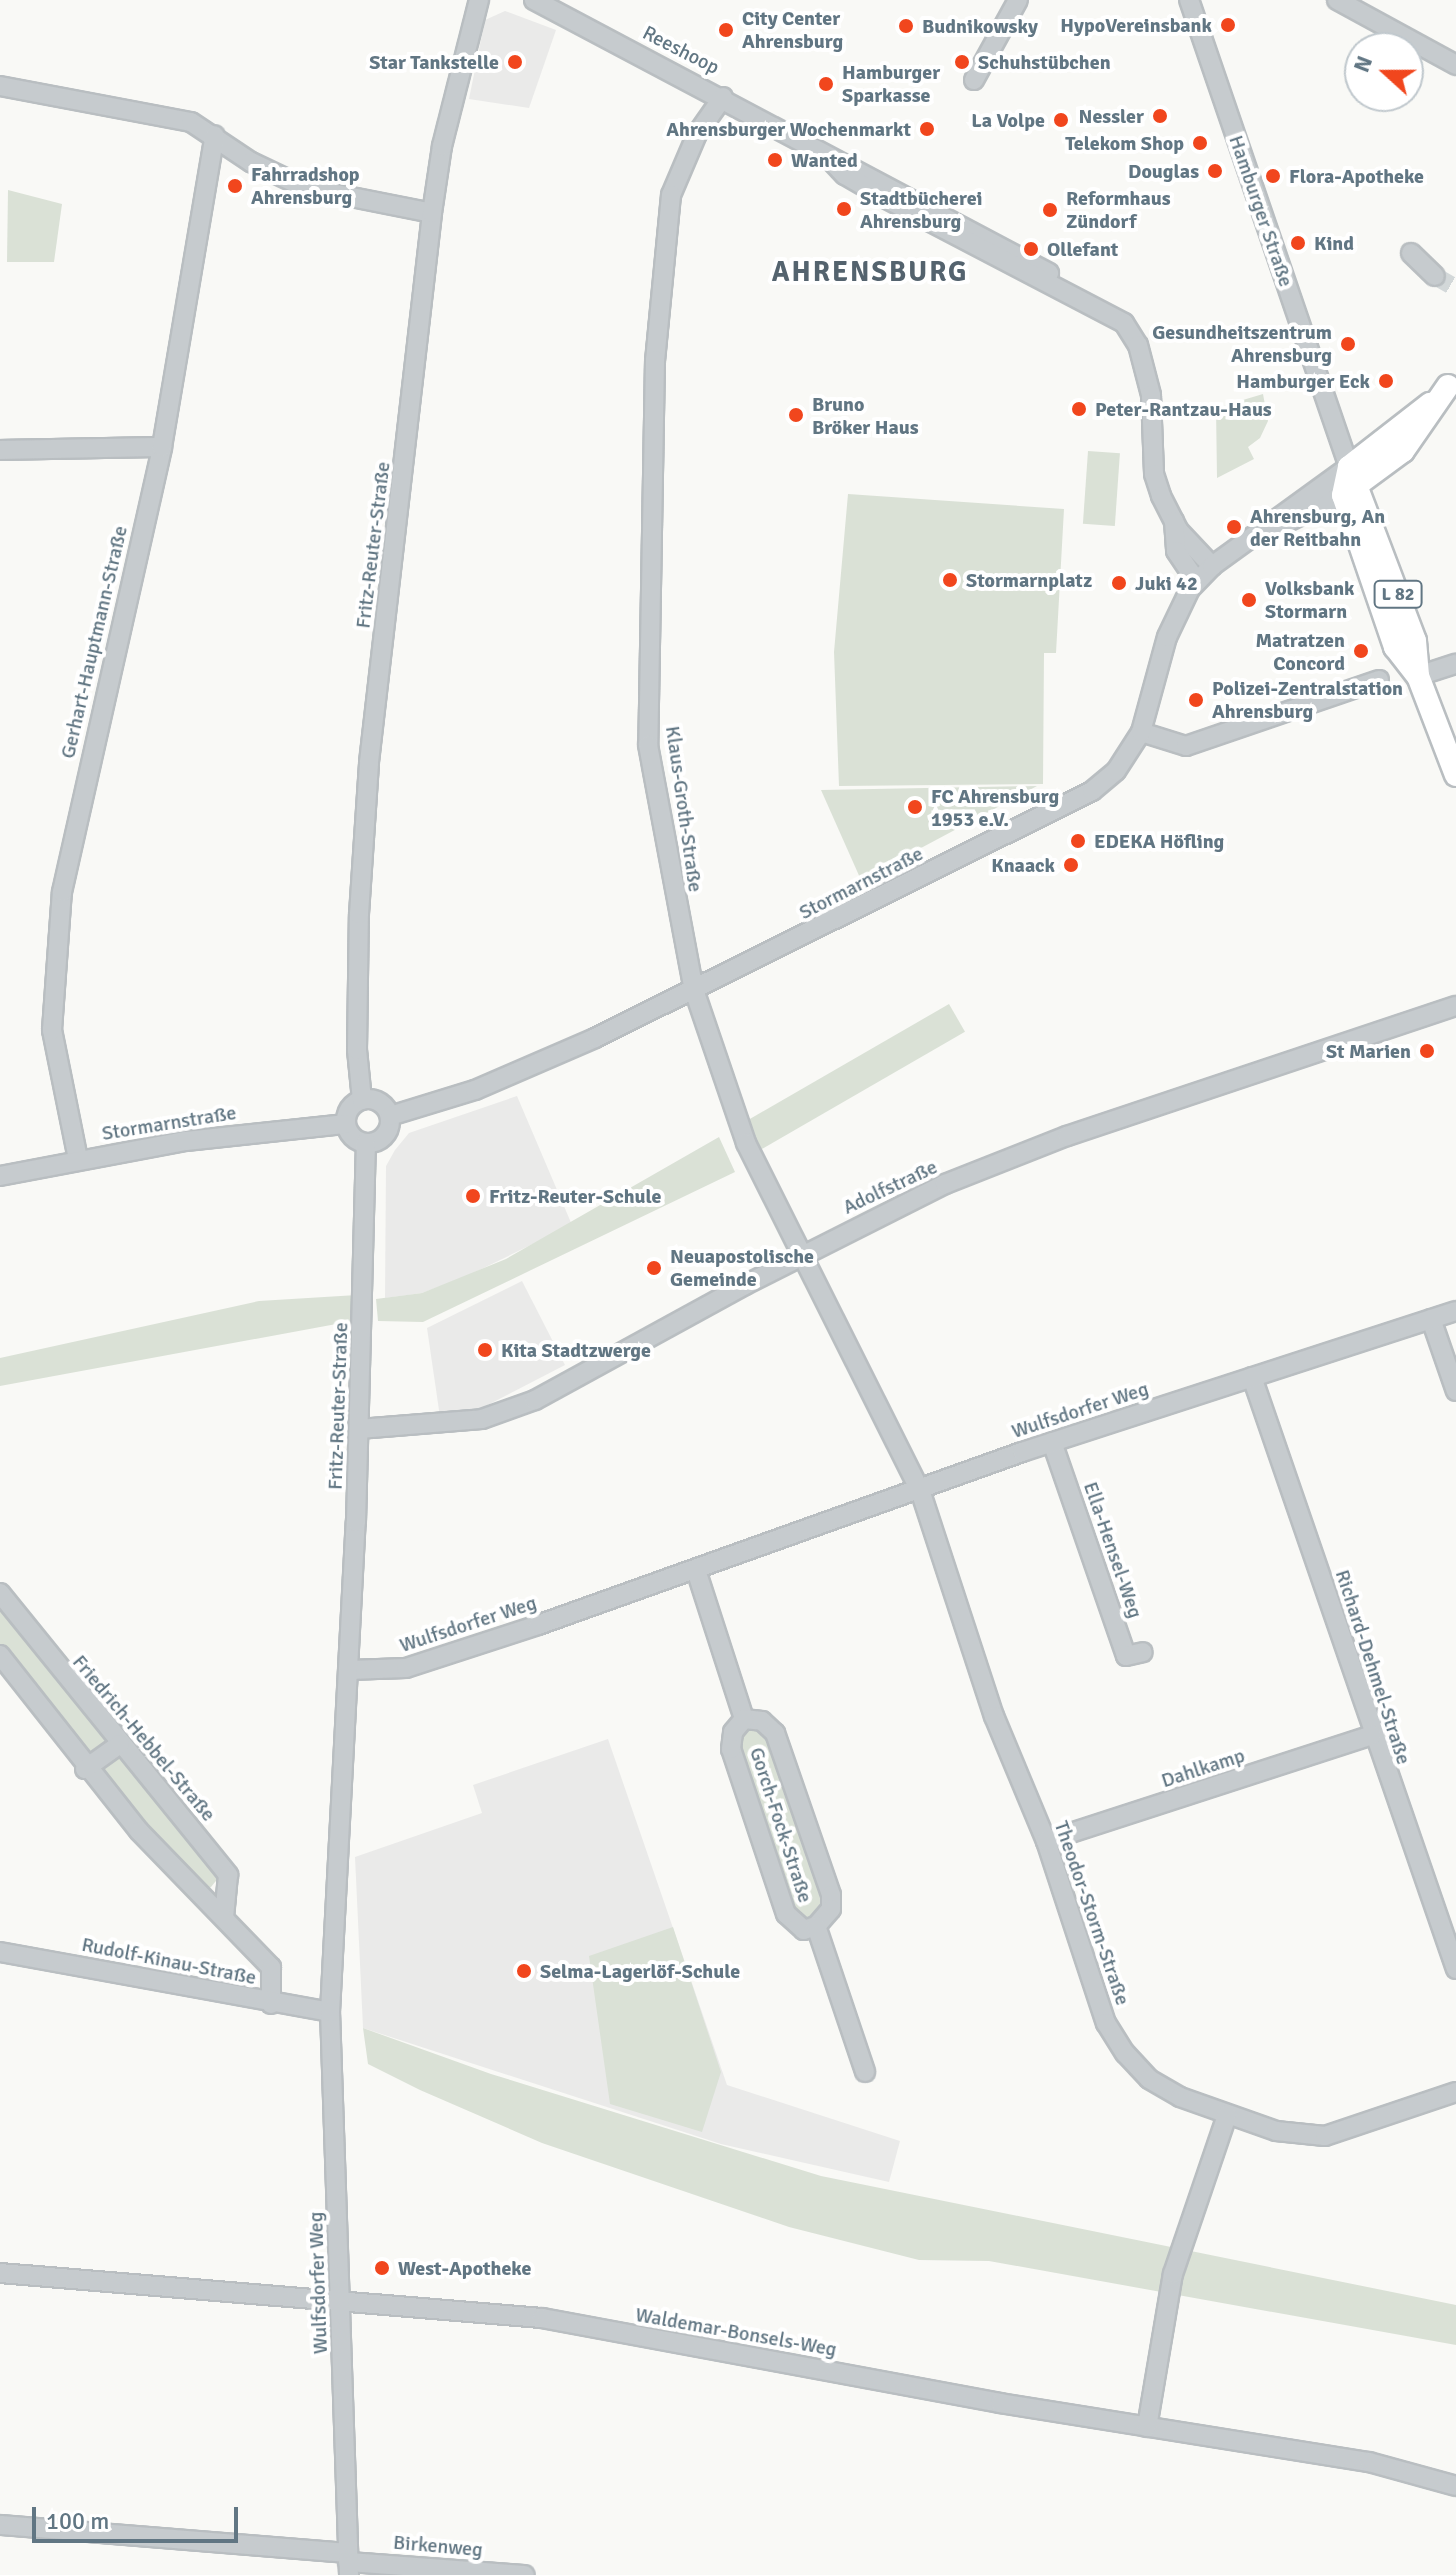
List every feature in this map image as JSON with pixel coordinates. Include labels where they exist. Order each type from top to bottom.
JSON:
[{"type":"main road","name":"Hamburger Straße","points":[[1351,482],[1395,647],[1418,676],[1456,775]]},
{"type":"street","name":"Fritz-Reuter-Straße","points":[[362,1100],[357,1050],[359,914],[369,762],[432,213],[442,146],[479,0]]},
{"type":"street","name":"Reeshoop","points":[[534,0],[723,97],[827,156],[940,212],[1056,277],[1069,291],[1124,323],[1138,345],[1151,395],[1154,474],[1174,521]]},
{"type":"street","points":[[974,80],[1018,0]]},
{"type":"street","name":"Hamburger Straße","points":[[1189,0],[1351,482]]},
{"type":"street","points":[[1337,0],[1456,65]]},
{"type":"street","points":[[0,86],[158,112],[215,135],[251,162],[306,188],[432,213]]},
{"type":"street","name":"Klaus-Groth-Straße","points":[[723,97],[697,134],[671,195],[655,360],[648,745],[694,990],[746,1143],[805,1253],[920,1490]]},
{"type":"street","name":"Gerhart-Hauptmann-Straße","points":[[78,1159],[55,1063],[54,955],[78,810],[162,447],[215,135]]},
{"type":"street","points":[[1411,253],[1435,276]]},
{"type":"street","points":[[0,450],[162,447]]},
{"type":"street","points":[[1257,536],[1351,482]]},
{"type":"street","points":[[1257,536],[1351,482]]},
{"type":"street","points":[[1174,521],[1212,566]]},
{"type":"street","points":[[1174,521],[1176,551],[1196,581]]},
{"type":"street","name":"Stormarnstraße","points":[[366,1143],[386,1134],[390,1116],[528,1069],[1087,794],[1110,778],[1141,732],[1167,637],[1196,581],[1212,566],[1257,536]]},
{"type":"street","points":[[1418,676],[1456,664]]},
{"type":"street","points":[[1141,732],[1186,746],[1379,680]]},
{"type":"street","name":"Adolfstraße","points":[[359,1429],[482,1419],[535,1400],[904,1202],[1067,1136],[1456,1006]]},
{"type":"street","points":[[366,1143],[354,1138],[346,1124],[350,1108],[362,1100],[379,1101],[390,1116]]},
{"type":"street","name":"Stormarnstraße","points":[[0,1176],[78,1159],[346,1124]]},
{"type":"street","name":"Fritz-Reuter-Straße","points":[[349,1670],[366,1143]]},
{"type":"street","name":"Wulfsdorfer Weg","points":[[348,2563],[330,2012],[349,1670],[406,1668],[696,1570],[1052,1442],[1456,1311]]},
{"type":"street","points":[[1431,1319],[1456,1391]]},
{"type":"street","name":"Richard-Dehmel-Straße","points":[[1252,1377],[1372,1735],[1456,1969]]},
{"type":"street","name":"Ella-Hensel-Weg","points":[[1052,1442],[1126,1656],[1143,1652]]},
{"type":"street","name":"Theodor-Storm-Straße","points":[[920,1490],[994,1716],[1046,1841],[1106,2023],[1125,2053],[1149,2079],[1227,2115],[1276,2131],[1325,2136],[1456,2092]]},
{"type":"street","points":[[696,1570],[744,1719]]},
{"type":"street","name":"Friedrich-Hebbel-Straße","points":[[1,1597],[228,1875],[224,1909]]},
{"type":"street","points":[[0,1655],[85,1769],[196,1895],[224,1909],[271,1967],[271,2004]]},
{"type":"street","name":"Gorch-Fock-Straße","points":[[744,1719],[762,1721],[775,1733],[831,1895],[831,1909],[816,1926],[796,1926],[782,1902],[731,1749],[733,1732],[744,1719]]},
{"type":"street","name":"Dahlkamp","points":[[1046,1841],[1372,1735]]},
{"type":"street","points":[[85,1769],[120,1744]]},
{"type":"street","name":"Gorch-Fock-Straße","points":[[816,1926],[865,2072]]},
{"type":"street","name":"Rudolf-Kinau-Straße","points":[[0,1952],[271,2004],[330,2012]]},
{"type":"street","points":[[1147,2427],[1173,2274],[1227,2115]]},
{"type":"street","name":"Waldemar-Bonsels-Weg","points":[[0,2273],[542,2318],[1147,2427],[1369,2462],[1456,2486]]},
{"type":"street","name":"Birkenweg","points":[[0,2525],[348,2563],[525,2575]]},
{"type":"shaded area","points":[[505,11],[556,30],[529,108],[469,99],[485,20]]},
{"type":"shaded area","points":[[8,190],[62,204],[54,262],[7,262]]},
{"type":"shaded area","points":[[1263,394],[1268,421],[1260,438],[1248,447],[1254,459],[1217,478],[1216,408]]},
{"type":"shaded area","points":[[1088,451],[1120,453],[1115,526],[1083,524]]},
{"type":"shaded area","name":"Stormarnplatz","points":[[848,494],[1064,509],[1056,653],[1044,653],[1043,784],[839,786],[834,652]]},
{"type":"shaded area","points":[[1037,786],[861,880],[821,790]]},
{"type":"shaded area","points":[[949,1004],[965,1032],[761,1149],[745,1122]]},
{"type":"shaded area","name":"Fritz-Reuter-Schule","points":[[517,1096],[572,1225],[465,1277],[422,1293],[385,1298],[386,1166],[395,1150],[409,1133]]},
{"type":"shaded area","points":[[719,1137],[735,1172],[423,1322],[378,1321],[376,1299],[422,1293],[506,1259]]},
{"type":"shaded area","points":[[522,1281],[565,1365],[478,1410],[440,1417],[427,1328]]},
{"type":"shaded area","points":[[357,1295],[358,1320],[0,1386],[0,1358],[259,1301]]},
{"type":"shaded area","points":[[0,1602],[220,1876],[211,1887],[202,1892],[142,1826],[0,1649]]},
{"type":"shaded area","points":[[755,1727],[769,1740],[823,1905],[809,1920],[793,1914],[739,1756],[741,1732]]},
{"type":"shaded area","name":"Selma-Lagerlöf-Schule","points":[[608,1739],[727,2085],[900,2141],[889,2182],[721,2144],[363,2028],[355,1857],[482,1813],[473,1785]]},
{"type":"shaded area","points":[[673,1927],[721,2072],[702,2132],[610,2104],[589,1956]]},
{"type":"shaded area","points":[[363,2028],[491,2074],[821,2176],[1456,2305],[1456,2345],[989,2261],[919,2260],[789,2227],[542,2143],[420,2090],[368,2064]]},
{"type":"tunnel","points":[[1435,276],[1456,288]]},
{"type":"place","name":"HypoVereinsbank","points":[[1228,25]]},
{"type":"place","name":"Budnikowsky","points":[[906,26]]},
{"type":"place","name":"City Center Ahrensburg","points":[[726,30]]},
{"type":"place","name":"Star Tankstelle","points":[[515,62]]},
{"type":"place","name":"Schuhstübchen","points":[[962,62]]},
{"type":"place","name":"Hamburger Sparkasse","points":[[826,84]]},
{"type":"place","name":"Nessler","points":[[1160,116]]},
{"type":"place","name":"La Volpe","points":[[1061,120]]},
{"type":"place","name":"Ahrensburger Wochenmarkt","points":[[927,129]]},
{"type":"place","name":"Telekom Shop","points":[[1200,143]]},
{"type":"place","name":"Wanted","points":[[775,160]]},
{"type":"place","name":"Douglas","points":[[1215,171]]},
{"type":"place","name":"Flora-Apotheke","points":[[1273,176]]},
{"type":"place","name":"Fahrradshop Ahrensburg","points":[[235,186]]},
{"type":"place","name":"Stadtbücherei Ahrensburg","points":[[844,209]]},
{"type":"place","name":"Reformhaus Zündorf","points":[[1050,210]]},
{"type":"place","name":"Kind","points":[[1298,243]]},
{"type":"place","name":"Ollefant","points":[[1031,249]]},
{"type":"place","name":"Gesundheitszentrum Ahrensburg","points":[[1348,344]]},
{"type":"place","name":"Hamburger Eck","points":[[1386,381]]},
{"type":"place","name":"Peter-Rantzau-Haus","points":[[1079,409]]},
{"type":"place","name":"Bruno Bröker Haus","points":[[796,415]]},
{"type":"place","name":"Ahrensburg, An der Reitbahn","points":[[1234,527]]},
{"type":"place","name":"Stormarnplatz","points":[[950,580]]},
{"type":"place","name":"Juki 42","points":[[1119,583]]},
{"type":"place","name":"Volksbank Stormarn","points":[[1249,600]]},
{"type":"place","name":"Matratzen Concord","points":[[1361,651]]},
{"type":"place","name":"Polizei-Zentralstation Ahrensburg","points":[[1196,700]]},
{"type":"place","name":"FC Ahrensburg 1953 e.V.","points":[[915,807]]},
{"type":"place","name":"EDEKA Höfling","points":[[1078,841]]},
{"type":"place","name":"Knaack","points":[[1071,865]]},
{"type":"place","name":"St Marien","points":[[1427,1051]]},
{"type":"place","name":"Fritz-Reuter-Schule","points":[[473,1196]]},
{"type":"place","name":"Neuapostolische Gemeinde","points":[[654,1268]]},
{"type":"place","name":"Kita Stadtzwerge","points":[[485,1350]]},
{"type":"place","name":"Selma-Lagerlöf-Schule","points":[[524,1971]]},
{"type":"place","name":"West-Apotheke","points":[[382,2268]]},
{"type":"district","name":"AHRENSBURG","points":[[870,272]]}]
